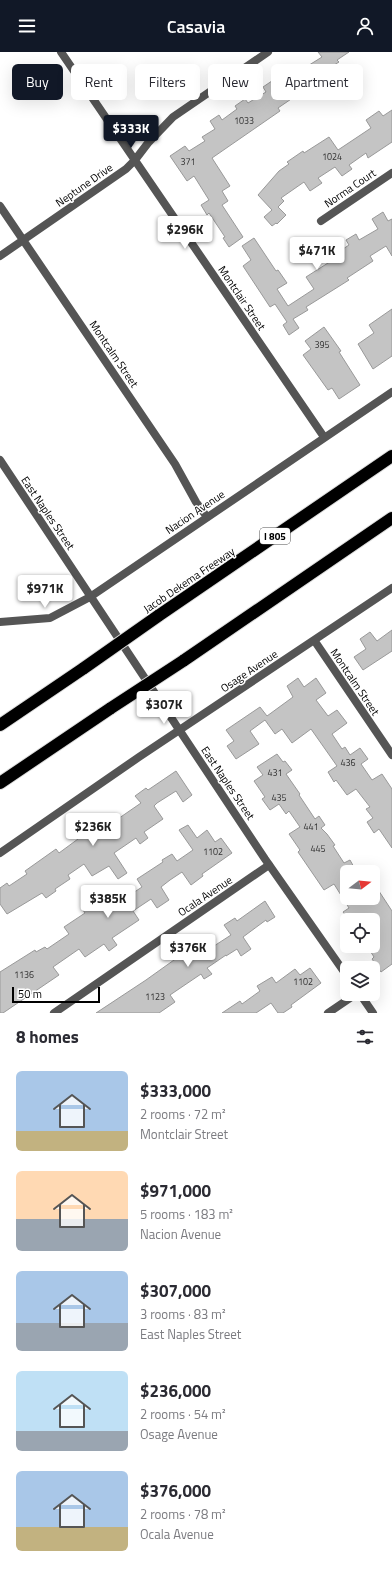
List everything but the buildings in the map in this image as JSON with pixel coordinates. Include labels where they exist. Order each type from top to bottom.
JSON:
[{"type":"highway","name":"Jacob Dekema Freeway","points":[[0,725],[392,456]]},
{"type":"highway","points":[[0,780],[183,661],[392,518]]},
{"type":"highway","points":[[0,783],[111,708]]},
{"type":"street","name":"Montclair Street","points":[[61,52],[324,438]]},
{"type":"street","name":"Neptune Drive","points":[[0,256],[124,170],[135,160],[148,143],[173,117],[268,52]]},
{"type":"street","name":"Norma Court","points":[[321,221],[392,174]]},
{"type":"street","name":"Montcalm Street","points":[[0,206],[175,464],[207,517]]},
{"type":"street","name":"Nacion Avenue","points":[[0,622],[50,618],[90,597],[392,392]]},
{"type":"street","name":"East Naples Street","points":[[0,460],[269,865],[340,966]]},
{"type":"street","name":"Osage Avenue","points":[[0,853],[139,757],[392,588]]},
{"type":"street","name":"Montcalm Street","points":[[314,640],[392,755]]},
{"type":"street","name":"Ocala Avenue","points":[[54,1013],[269,865]]},
{"type":"street","points":[[328,1013],[346,1001]]},
{"type":"street","points":[[365,1001],[373,1013]]}]
